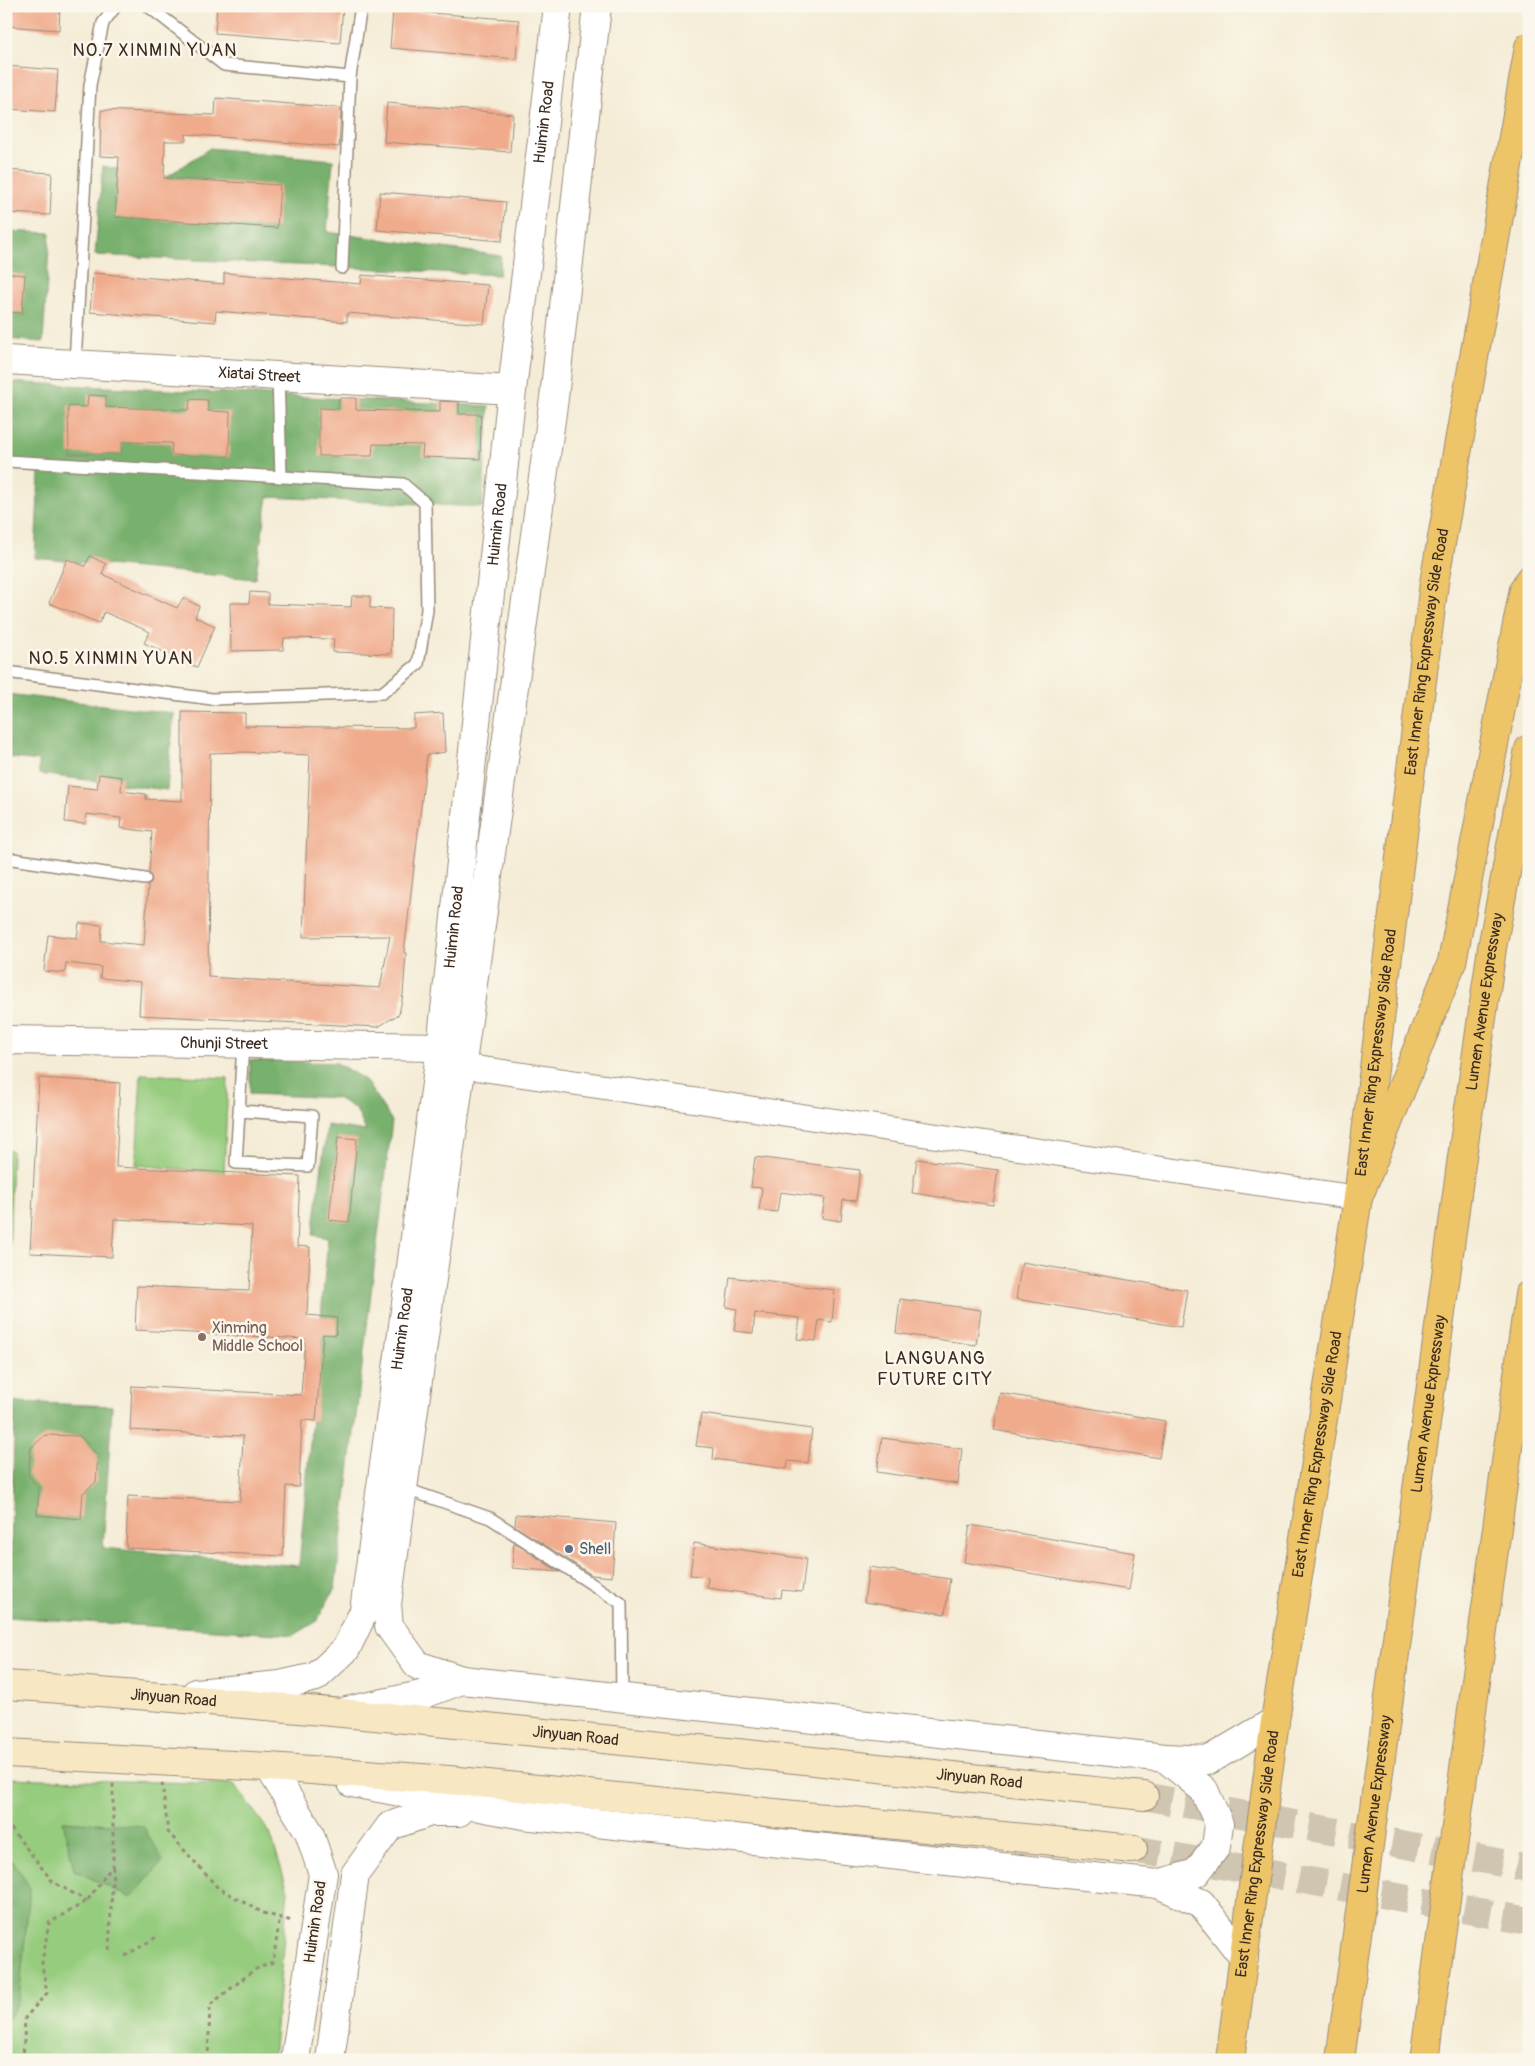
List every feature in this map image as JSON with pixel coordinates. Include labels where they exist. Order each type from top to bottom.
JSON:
[{"type":"main road","name":"East Inner Ring Expressway Side Road","points":[[1230,2060],[1275,1721],[1358,1198],[1434,583],[1529,47]]},
{"type":"main road","points":[[1358,1198],[1452,962],[1524,589],[1529,580]]},
{"type":"main road","name":"Lumen Avenue Expressway","points":[[1340,2060],[1492,948],[1529,749]]},
{"type":"main road","points":[[1424,2060],[1529,1296]]},
{"type":"main road","name":"Jinyuan Road","points":[[6,1685],[164,1696],[340,1713],[1144,1796]]},
{"type":"main road","points":[[6,1753],[269,1767],[449,1780],[1133,1849]]},
{"type":"street","name":"Huimin Road","points":[[164,1696],[280,1685],[316,1676],[346,1649],[364,1611],[440,1047],[512,390],[558,6]]},
{"type":"street","name":"Huimin Road","points":[[597,6],[554,398],[387,1604],[389,1626],[416,1665],[462,1680],[1165,1758],[1209,1760],[1275,1721]]},
{"type":"street","name":"Xiatai Street","points":[[6,360],[512,390]]},
{"type":"street","name":"Chunji Street","points":[[6,1040],[440,1047]]},
{"type":"street","points":[[462,1066],[1358,1198]]},
{"type":"street","points":[[340,1713],[422,1695],[462,1680]]},
{"type":"street","points":[[1158,1884],[1196,1873],[1216,1847],[1219,1824],[1204,1790],[1165,1758]]},
{"type":"street","name":"Huimin Road","points":[[269,1767],[309,1832],[323,1874],[295,2060]]},
{"type":"street","points":[[269,1767],[543,1817],[1158,1884],[1201,1903],[1244,1958]]},
{"type":"street","points":[[330,2060],[355,1874],[390,1826],[430,1812],[509,1812]]},
{"type":"lane","points":[[75,364],[90,85],[103,23],[116,6]]},
{"type":"lane","points":[[148,6],[224,65],[350,77]]},
{"type":"lane","points":[[342,268],[350,77],[360,6]]},
{"type":"lane","points":[[278,376],[281,477]]},
{"type":"lane","points":[[6,461],[403,484],[425,503],[427,610],[418,664],[382,693],[212,699],[6,672]]},
{"type":"lane","points":[[6,858],[145,880]]},
{"type":"lane","points":[[240,1111],[312,1116],[308,1166],[236,1163],[243,1044]]},
{"type":"lane","points":[[403,1488],[490,1518],[621,1603],[622,1698]]},
{"type":"path","points":[[109,1950],[113,1865],[113,1759]]},
{"type":"path","points":[[160,1761],[168,1832],[218,1888],[263,1913],[315,1927]]},
{"type":"path","points":[[6,1822],[53,1882],[87,1901]]},
{"type":"path","points":[[23,2060],[25,2018],[47,1993],[42,1963],[49,1923],[87,1901],[113,1865]]},
{"type":"path","points":[[208,2060],[210,2005],[254,1970],[273,1962],[280,1917]]},
{"type":"path","points":[[125,1956],[158,1936]]},
{"type":"green space","points":[[210,148],[333,160],[327,232],[501,256],[499,275],[95,255],[103,166],[165,178]]},
{"type":"green space","points":[[6,231],[50,233],[43,342],[6,339]]},
{"type":"green space","points":[[6,382],[489,406],[482,507],[268,497],[255,579],[35,558],[39,472],[6,468]]},
{"type":"green space","points":[[6,694],[174,713],[167,790],[39,774],[39,761],[6,757]]},
{"type":"green space","points":[[250,1060],[337,1063],[365,1080],[392,1121],[335,1588],[316,1622],[294,1635],[6,1617],[6,1585],[10,1585],[15,1402],[112,1406],[103,1548],[299,1566],[328,1238],[313,1235],[327,1125],[366,1131],[356,1109],[337,1098],[250,1094]]},
{"type":"green space","points":[[141,1074],[228,1078],[224,1173],[136,1165]]},
{"type":"green space","points":[[6,1150],[12,1151],[6,1386]]},
{"type":"green space","points":[[6,1778],[234,1784],[270,1833],[288,1890],[273,2060],[6,2060]]},
{"type":"green space","points":[[63,1821],[143,1826],[163,1861],[131,1898],[74,1870]]},
{"type":"green space","points":[[13,1861],[30,1888],[19,2000],[6,2023],[6,1863]]},
{"type":"building","points":[[6,6],[60,6],[59,30],[6,26]]},
{"type":"building","points":[[217,6],[343,6],[340,43],[215,33]]},
{"type":"building","points":[[393,10],[519,20],[516,59],[390,48]]},
{"type":"building","points":[[6,66],[58,70],[55,112],[6,109]]},
{"type":"building","points":[[216,98],[341,108],[339,147],[186,134],[186,141],[165,141],[164,178],[280,185],[277,228],[115,217],[119,157],[100,156],[101,110],[215,115]]},
{"type":"building","points":[[387,103],[513,114],[510,152],[384,142]]},
{"type":"building","points":[[6,170],[52,173],[50,215],[6,213]]},
{"type":"building","points":[[380,192],[506,202],[502,241],[377,230]]},
{"type":"building","points":[[6,273],[25,275],[22,313],[6,312]]},
{"type":"building","points":[[93,273],[224,284],[224,273],[361,284],[362,275],[488,285],[484,324],[347,313],[347,322],[216,311],[215,322],[90,312]]},
{"type":"building","points":[[88,395],[106,396],[106,407],[189,410],[190,399],[208,400],[208,411],[230,412],[229,457],[171,455],[172,443],[122,442],[121,454],[69,454],[68,406],[87,407]]},
{"type":"building","points":[[339,398],[356,398],[356,410],[440,412],[440,401],[459,402],[459,414],[481,414],[480,459],[422,457],[423,445],[373,444],[372,456],[319,456],[319,408],[338,409]]},
{"type":"building","points":[[90,556],[106,564],[102,574],[177,608],[183,598],[199,606],[195,617],[215,626],[197,667],[144,643],[150,632],[104,612],[99,623],[49,603],[67,559],[85,566]]},
{"type":"building","points":[[250,592],[268,593],[268,604],[351,607],[352,596],[370,596],[370,608],[392,609],[391,654],[333,652],[334,639],[284,638],[283,650],[231,651],[230,603],[249,603]]},
{"type":"building","points":[[182,712],[245,713],[245,726],[414,728],[414,715],[443,713],[445,752],[427,755],[404,953],[406,953],[403,995],[399,1014],[378,1027],[139,1015],[141,982],[100,978],[101,967],[66,963],[65,973],[44,971],[48,935],[77,938],[79,923],[102,925],[101,941],[144,945],[148,886],[152,880],[149,873],[152,832],[120,828],[121,818],[86,814],[85,824],[65,822],[68,786],[97,789],[99,774],[122,777],[121,791],[146,794],[146,799],[182,801]],"holes":[[[245,752],[310,755],[303,937],[390,936],[380,988],[208,977],[210,753]]]},
{"type":"building","points":[[39,1078],[120,1083],[116,1167],[300,1176],[297,1246],[310,1247],[307,1315],[337,1318],[336,1335],[323,1334],[316,1421],[302,1420],[299,1487],[286,1486],[283,1556],[126,1548],[128,1496],[240,1501],[243,1436],[130,1430],[132,1386],[301,1395],[305,1339],[135,1330],[137,1286],[249,1291],[252,1226],[114,1219],[112,1257],[30,1253]]},
{"type":"building","points":[[338,1137],[357,1139],[349,1222],[329,1220]]},
{"type":"building","points":[[755,1157],[860,1170],[856,1201],[843,1200],[841,1221],[822,1218],[825,1198],[780,1192],[777,1212],[759,1210],[762,1188],[751,1187]]},
{"type":"building","points":[[917,1159],[998,1170],[993,1205],[912,1193]]},
{"type":"building","points":[[1022,1262],[1187,1290],[1181,1327],[1016,1299]]},
{"type":"building","points":[[730,1277],[835,1290],[832,1322],[819,1320],[816,1341],[797,1339],[800,1318],[755,1313],[753,1333],[734,1331],[737,1309],[726,1307]]},
{"type":"building","points":[[900,1299],[981,1310],[976,1345],[896,1333]]},
{"type":"building","points":[[1000,1393],[1165,1421],[1159,1458],[994,1430]]},
{"type":"building","points":[[701,1414],[812,1429],[808,1463],[788,1461],[787,1469],[713,1459],[714,1448],[696,1446]]},
{"type":"building","points":[[45,1435],[80,1436],[98,1456],[96,1482],[83,1493],[81,1519],[37,1515],[39,1489],[28,1475],[31,1448]]},
{"type":"building","points":[[882,1438],[962,1449],[958,1484],[877,1472]]},
{"type":"building","points":[[516,1514],[616,1523],[612,1577],[592,1575],[515,1526]]},
{"type":"building","points":[[970,1525],[1135,1553],[1129,1590],[964,1562]]},
{"type":"building","points":[[514,1543],[560,1572],[512,1568]]},
{"type":"building","points":[[694,1543],[806,1559],[802,1592],[782,1590],[781,1598],[707,1588],[708,1577],[690,1575]]},
{"type":"building","points":[[869,1567],[950,1579],[945,1614],[864,1602]]},
{"type":"tunnel","points":[[1144,1796],[1529,1868]]},
{"type":"tunnel","points":[[1133,1849],[1529,1921]]},
{"type":"place","name":"Xinming Middle School","points":[[202,1337]]},
{"type":"place","name":"Shell","points":[[569,1549]]},
{"type":"district","name":"NO.7 XINMIN YUAN","points":[[155,50]]},
{"type":"district","name":"NO.5 XINMIN YUAN","points":[[111,658]]},
{"type":"district","name":"LANGUANG FUTURE CITY","points":[[935,1368]]}]
